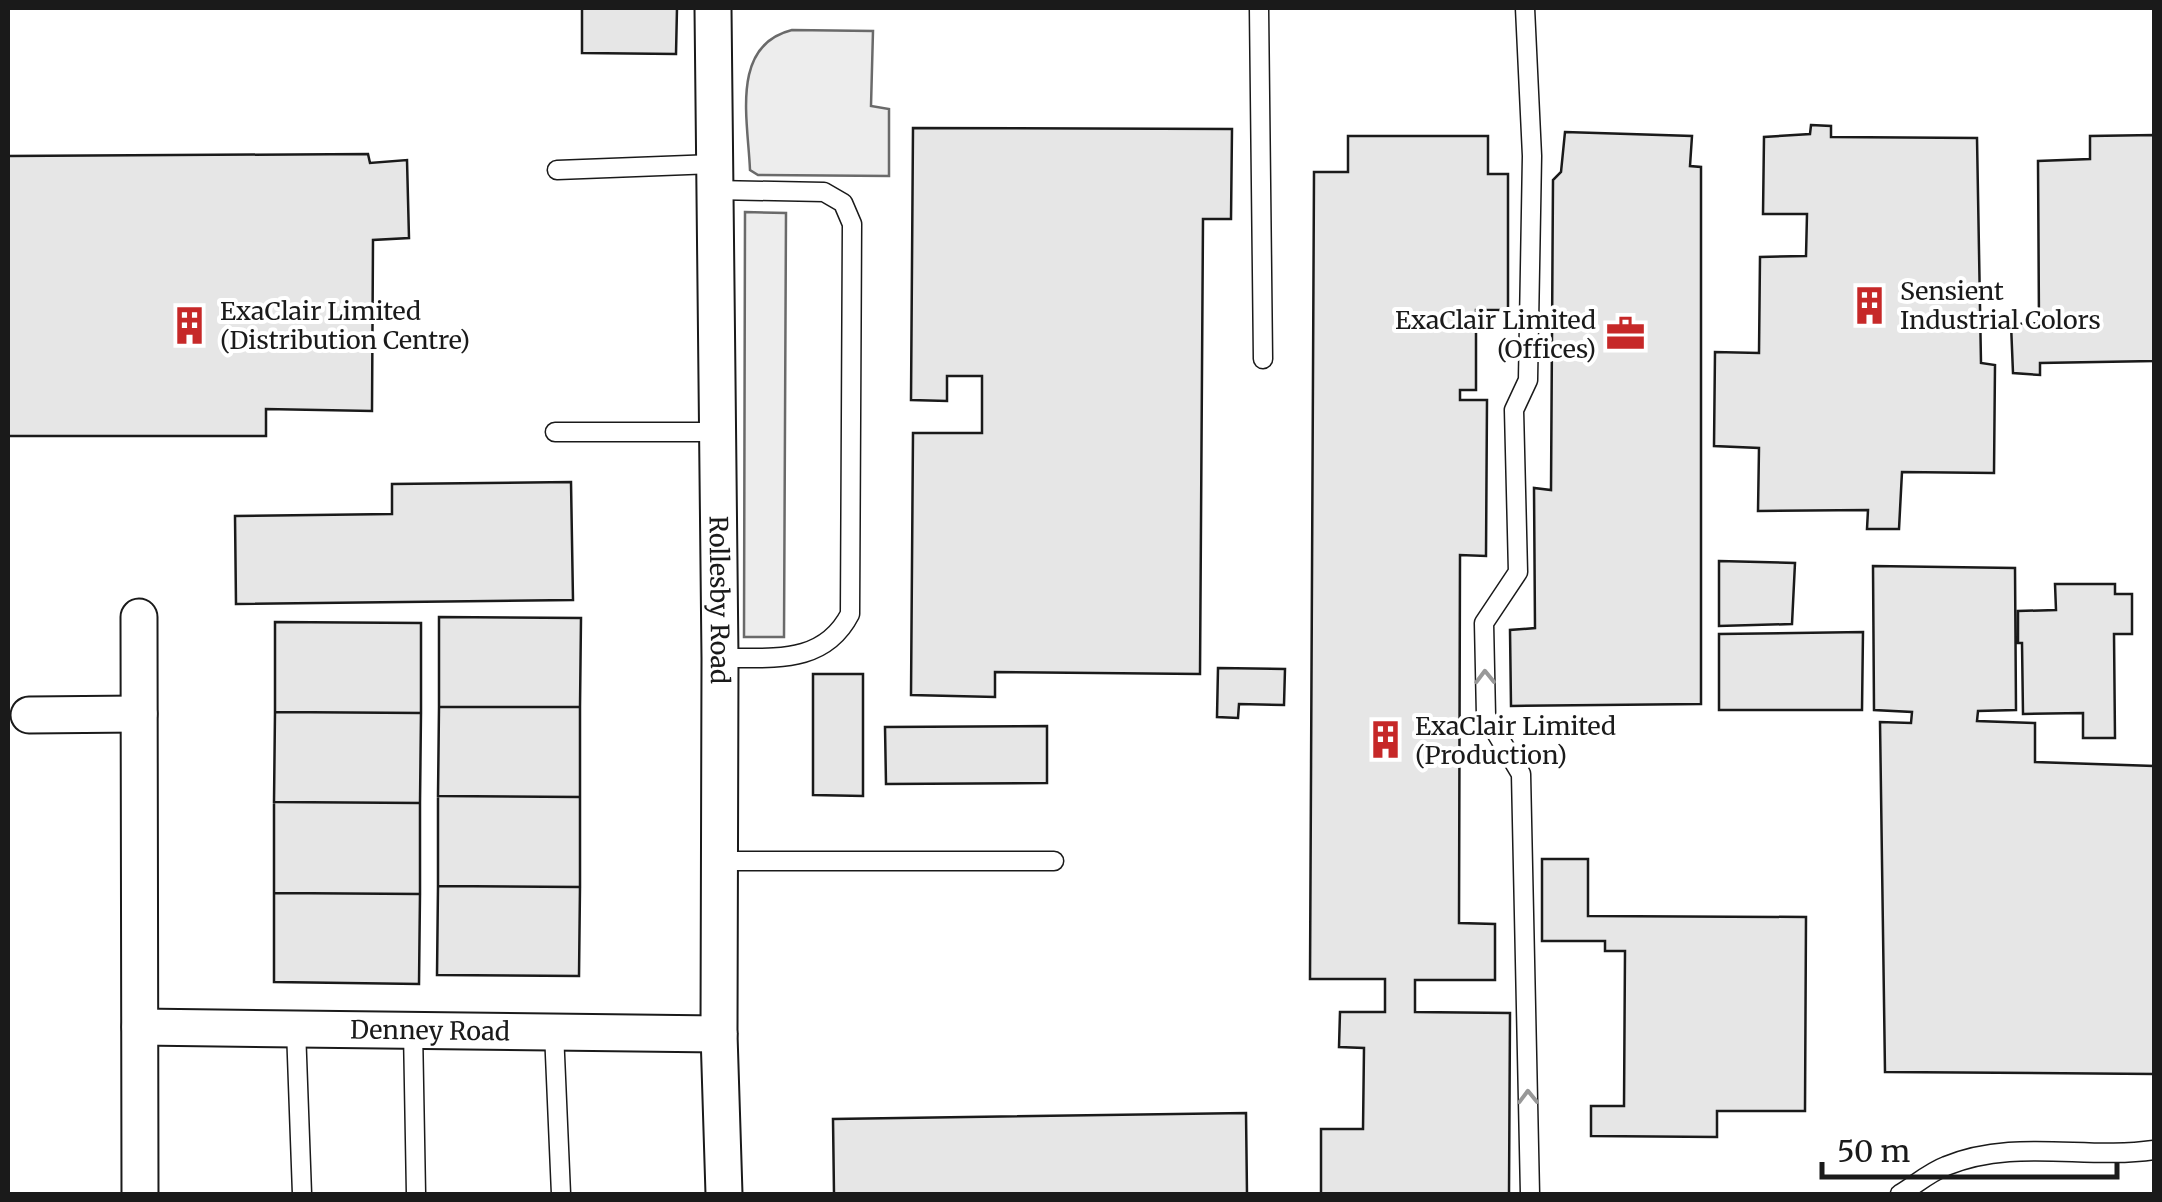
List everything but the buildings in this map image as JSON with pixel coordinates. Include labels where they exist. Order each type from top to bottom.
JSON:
[{"type":"street","name":"Rollesby Road","points":[[713,8],[720,658],[719,1034],[724,1194]]},
{"type":"street","points":[[138,617],[140,1194]]},
{"type":"street","points":[[29,715],[139,714]]},
{"type":"street","name":"Denney Road","points":[[140,1027],[719,1034]]},
{"type":"lane","points":[[1259,8],[1263,359]]},
{"type":"lane","points":[[1525,8],[1532,156],[1531,242],[1528,380],[1514,410],[1518,572],[1484,623],[1486,716],[1520,774],[1530,1194]]},
{"type":"lane","points":[[557,170],[714,177],[824,192],[843,203],[852,224],[850,614],[839,634],[822,647],[784,656],[720,658]]},
{"type":"lane","points":[[555,432],[717,432]]},
{"type":"lane","points":[[719,861],[1054,860]]},
{"type":"lane","points":[[296,1029],[302,1194]]},
{"type":"lane","points":[[413,1030],[416,1194]]},
{"type":"lane","points":[[554,1032],[561,1194]]},
{"type":"lane","points":[[1900,1194],[1943,1167],[1966,1159],[2029,1149],[2100,1155],[2154,1150]]},
{"type":"shaded area","points":[[792,30],[873,31],[871,106],[889,109],[889,176],[758,175],[750,170],[746,108],[751,68],[759,51],[772,38]]},
{"type":"shaded area","points":[[745,212],[786,213],[784,637],[744,637]]},
{"type":"place","name":"Sensient Industrial Colors","points":[[1870,305]]},
{"type":"place","name":"ExaClair Limited (Distribution Centre)","points":[[190,325]]},
{"type":"place","name":"ExaClair Limited (Offices)","points":[[1626,334]]},
{"type":"place","name":"ExaClair Limited (Production)","points":[[1385,740]]}]
